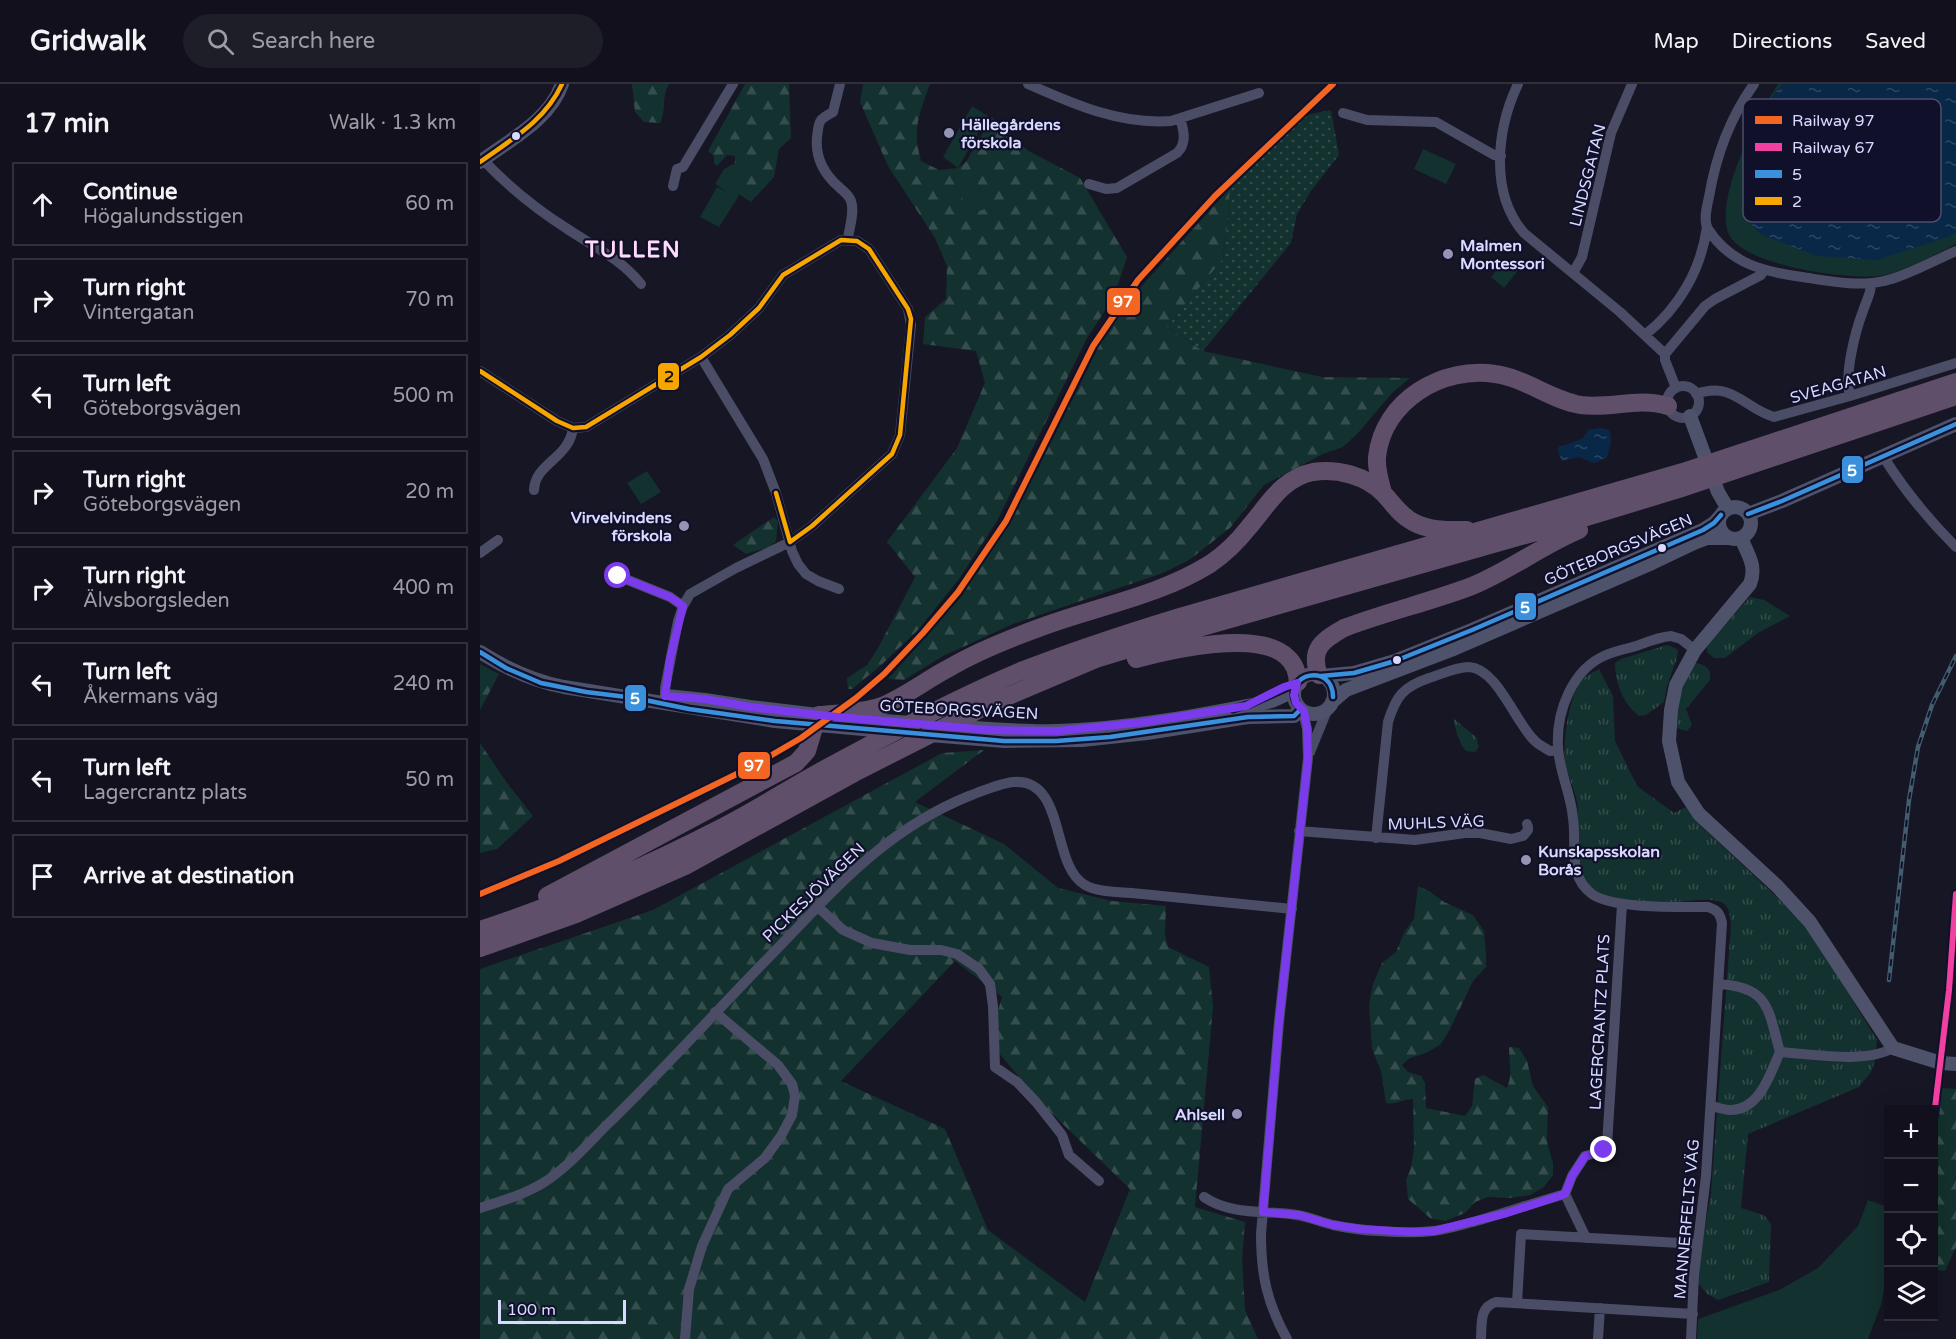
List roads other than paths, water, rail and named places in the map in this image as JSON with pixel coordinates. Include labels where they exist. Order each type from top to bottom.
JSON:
[{"type":"highway","points":[[1383,493],[1377,459],[1386,428],[1393,416],[1411,397],[1444,378],[1470,373],[1497,374],[1511,377],[1569,402],[1596,406],[1644,401],[1668,406]]},
{"type":"highway","points":[[480,948],[576,914],[685,866],[854,773],[992,703],[1096,659],[1560,525],[1956,382]]},
{"type":"highway","points":[[1739,462],[1956,396]]},
{"type":"highway","points":[[480,924],[546,896],[796,763],[807,751],[824,721],[881,706],[986,649],[1190,576],[1232,546],[1278,490],[1299,477],[1319,472],[1340,472],[1367,482],[1383,493],[1404,516],[1416,523],[1430,528],[1483,531]]},
{"type":"highway","points":[[480,930],[569,898],[674,851],[721,828],[837,762],[963,699],[1020,672],[1104,640],[1483,531],[1684,482]]},
{"type":"highway","points":[[1320,675],[1315,657],[1318,648],[1344,628],[1473,585],[1497,574],[1559,538],[1684,482]]},
{"type":"highway","points":[[1029,687],[1171,650],[1231,644],[1262,646],[1281,652],[1294,666],[1297,683]]},
{"type":"main road","points":[[481,161],[543,114],[554,101],[562,84]]},
{"type":"main road","points":[[1690,416],[1724,512],[1739,507],[1748,514],[1751,522],[1750,529],[1746,535],[1735,538],[1753,565],[1754,574],[1750,584],[1695,650],[1676,685],[1671,710],[1669,741],[1678,782],[1699,814],[1777,886],[1810,922],[1893,1048],[1941,1063],[1956,1064]]},
{"type":"main road","points":[[1748,514],[1956,424]]},
{"type":"main road","name":"GÖTEBORGSVÄGEN","points":[[1724,512],[1719,527],[1722,533],[1735,538]]},
{"type":"main road","name":"GÖTEBORGSVÄGEN","points":[[1247,712],[1284,687],[1297,683],[1306,676],[1354,674],[1438,645],[1703,530],[1714,523],[1724,512]]},
{"type":"main road","name":"GÖTEBORGSVÄGEN","points":[[635,698],[665,696],[705,699],[824,721],[879,721],[1029,741],[1091,739],[1147,733],[1271,708],[1288,707],[1317,714],[1346,690],[1481,638],[1694,543],[1707,538],[1735,538]]},
{"type":"main road","name":"GÖTEBORGSVÄGEN","points":[[480,652],[506,668],[542,683],[689,709],[988,734]]},
{"type":"main road","points":[[1320,675],[1332,687],[1334,694],[1330,705]]},
{"type":"main road","points":[[1297,683],[1294,691],[1295,699],[1302,710]]},
{"type":"street","points":[[673,186],[677,169],[683,167],[733,84]]},
{"type":"street","points":[[840,84],[833,112],[820,119],[818,124],[816,150],[828,177],[847,194],[851,201],[848,239]]},
{"type":"street","points":[[1028,84],[1057,98],[1109,115],[1160,122],[1259,93]]},
{"type":"street","points":[[1518,84],[1505,116],[1501,156],[1507,206],[1524,233],[1665,354]]},
{"type":"street","name":"LINDSGATAN","points":[[1573,273],[1582,257],[1611,133],[1632,84]]},
{"type":"street","points":[[1743,99],[1754,84]]},
{"type":"street","points":[[1645,335],[1667,314],[1692,279],[1699,264],[1705,243],[1706,212],[1716,160],[1725,134],[1743,99]]},
{"type":"street","points":[[1343,113],[1367,120],[1436,122],[1494,155],[1501,156]]},
{"type":"street","points":[[1089,184],[1106,189],[1117,188],[1177,153],[1184,142],[1180,118]]},
{"type":"street","points":[[481,161],[562,226],[627,268],[641,284]]},
{"type":"street","points":[[1707,227],[1722,245],[1738,258],[1763,271],[1815,279],[1871,284],[1887,281],[1956,251]]},
{"type":"street","points":[[480,371],[573,428],[593,424],[701,357],[730,335],[759,308],[783,275],[841,240],[857,241],[868,249],[908,309],[911,319],[900,435],[892,454],[790,542],[690,594],[683,606],[670,659],[665,696]]},
{"type":"street","points":[[1676,388],[1665,360],[1665,354],[1705,306],[1761,275],[1763,271]]},
{"type":"street","points":[[1850,396],[1849,379],[1853,348],[1862,312],[1871,291],[1871,284]]},
{"type":"street","points":[[701,357],[763,459],[798,564],[806,574],[839,589]]},
{"type":"street","name":"SVEAGATAN","points":[[1696,394],[1714,390],[1724,391],[1774,417],[1956,363]]},
{"type":"street","points":[[1688,387],[1696,394],[1698,406],[1690,416],[1676,416],[1671,412],[1668,406],[1668,395],[1676,388],[1688,387]]},
{"type":"street","points":[[534,490],[538,475],[569,444],[573,428]]},
{"type":"street","points":[[1883,456],[1907,493],[1927,518],[1956,547]]},
{"type":"street","points":[[480,553],[498,540]]},
{"type":"street","points":[[618,576],[670,597],[683,606]]},
{"type":"street","points":[[1622,904],[1610,903],[1595,896],[1577,878],[1573,812],[1558,750],[1560,718],[1569,692],[1579,674],[1604,656],[1666,636],[1675,636],[1695,650]]},
{"type":"street","points":[[1376,838],[1388,722],[1393,704],[1403,691],[1417,682],[1457,669],[1469,667],[1476,669],[1493,681],[1534,740],[1550,751],[1558,750]]},
{"type":"street","points":[[1308,758],[1330,705]]},
{"type":"street","points":[[1287,1339],[1270,1306],[1261,1260],[1279,1022],[1308,758],[1307,729],[1302,710]]},
{"type":"street","name":"PICKESJÖVÄGEN","points":[[480,1208],[520,1196],[559,1172],[631,1101],[848,875],[893,838],[954,802],[1014,782],[1040,790],[1050,807],[1069,866],[1076,878],[1087,886],[1118,892],[1292,909]]},
{"type":"street","name":"MUHLS VÄG","points":[[1299,831],[1415,840],[1480,833],[1511,839],[1518,838],[1526,832],[1527,824]]},
{"type":"street","name":"MANNERFELTS VÄG","points":[[1481,1339],[1483,1314],[1488,1305],[1496,1302],[1693,1314],[1694,1275],[1704,1200],[1711,1106],[1722,922],[1716,910],[1708,907],[1622,904]]},
{"type":"street","name":"LAGERCRANTZ PLATS","points":[[1565,1194],[1572,1176],[1585,1156],[1604,1150],[1607,1145],[1622,904]]},
{"type":"street","points":[[818,907],[843,930],[872,943],[910,950],[942,950],[957,954],[979,969],[990,984],[995,1067],[1017,1082],[1036,1102],[1062,1136],[1070,1155],[1099,1181]]},
{"type":"street","points":[[1711,1106],[1730,1110],[1749,1106],[1763,1090],[1780,1052],[1766,1005],[1759,996],[1735,985],[1719,984]]},
{"type":"street","points":[[685,1339],[689,1289],[702,1246],[728,1189],[765,1158],[781,1136],[792,1115],[795,1096],[792,1084],[778,1065],[715,1012]]},
{"type":"street","points":[[1780,1052],[1866,1057],[1893,1048]]},
{"type":"street","points":[[1204,1197],[1215,1205],[1230,1209],[1299,1215],[1333,1225],[1360,1229],[1412,1232],[1434,1231],[1507,1213],[1565,1194],[1586,1238]]},
{"type":"street","points":[[1517,1303],[1521,1234],[1698,1244]]},
{"type":"street","points":[[1598,1339],[1600,1308]]},
{"type":"street","points":[[1691,1339],[1693,1314]]},
{"type":"water","points":[[1782,84],[1956,84],[1956,233],[1877,260],[1817,256],[1762,235],[1751,222],[1941,222],[1941,99],[1772,99]]},
{"type":"water","points":[[1600,428],[1609,430],[1611,437],[1607,457],[1594,463],[1579,457],[1562,461],[1558,451],[1559,446],[1583,438],[1588,430]]},
{"type":"railway","points":[[1889,980],[1909,800],[1918,747],[1932,705],[1956,656]]},
{"type":"rail line","name":"97","points":[[480,894],[559,861],[751,767],[801,738],[856,698],[884,674],[958,592],[1006,521],[1093,346],[1138,280],[1215,196],[1333,84]]},
{"type":"rail line","name":"67","points":[[1935,1105],[1949,990],[1956,894]]},
{"type":"place","name":"Hällegårdens förskola","points":[[949,133]]},
{"type":"place","name":"Malmen Montessori","points":[[1448,254]]},
{"type":"place","name":"Virvelvindens förskola","points":[[684,526]]},
{"type":"place","name":"Kunskapsskolan Borås","points":[[1526,860]]},
{"type":"place","name":"Ahlsell","points":[[1237,1114]]},
{"type":"district","name":"TULLEN","points":[[633,249]]}]
